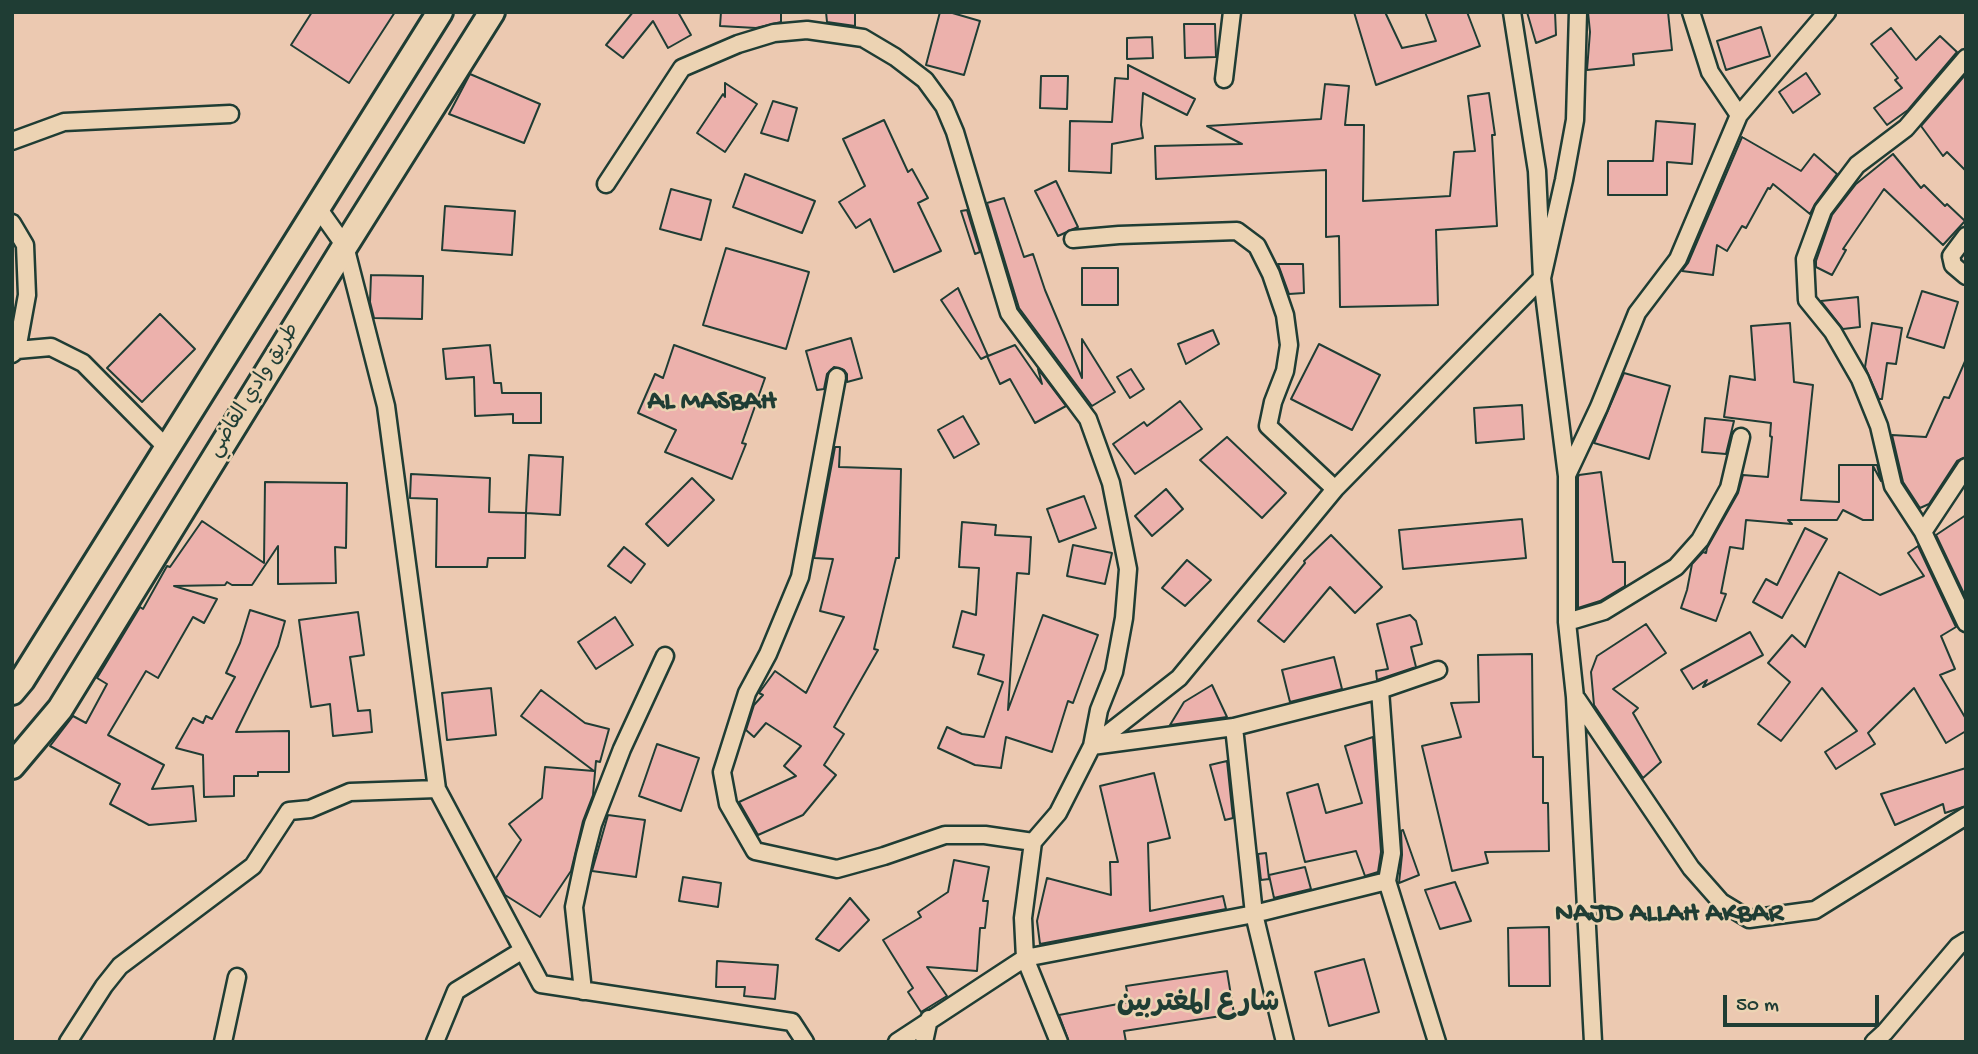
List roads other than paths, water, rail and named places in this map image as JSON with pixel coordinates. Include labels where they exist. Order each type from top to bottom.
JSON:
[{"type":"main road","points":[[12,692],[440,12]]},
{"type":"main road","name":"طريق وادي القاضي","points":[[12,766],[60,709],[492,12]]},
{"type":"street","points":[[1224,79],[1232,12]]},
{"type":"street","points":[[1512,12],[1537,171],[1542,278],[1567,476],[1567,622],[1576,697],[1593,1042]]},
{"type":"street","points":[[1092,746],[1179,678],[1335,489],[1542,278],[1576,120],[1578,12]]},
{"type":"street","points":[[1691,12],[1710,72],[1739,115]]},
{"type":"street","points":[[1567,476],[1599,407],[1637,313],[1678,259],[1739,115],[1827,12]]},
{"type":"street","points":[[607,184],[682,68],[738,44],[774,33],[807,30],[863,38],[895,57],[925,80],[944,106],[955,132],[1009,313],[1088,419],[1111,483],[1128,569],[1124,618],[1114,672],[1098,710],[1092,746],[1058,813],[1033,842],[1023,918],[1025,958],[1059,1042]]},
{"type":"street","points":[[1966,58],[1906,128],[1857,164],[1823,210],[1805,259],[1807,300],[1833,332],[1860,379],[1879,426],[1893,486],[1923,532],[1966,622]]},
{"type":"street","points":[[12,141],[64,122],[230,114]]},
{"type":"street","points":[[318,208],[345,246],[386,406],[438,789],[541,984],[792,1022],[805,1042]]},
{"type":"street","points":[[12,223],[25,245],[27,295],[15,352],[51,347],[83,363],[167,448]]},
{"type":"street","points":[[1073,239],[1237,231],[1256,246],[1271,274],[1285,315],[1289,345],[1285,371],[1273,402],[1268,426],[1335,489]]},
{"type":"street","points":[[1966,236],[1951,256],[1953,265],[1966,276]]},
{"type":"street","points":[[836,377],[800,577],[743,706],[722,772],[728,804],[755,851],[836,869],[945,835],[985,835],[1033,842]]},
{"type":"street","points":[[1567,622],[1604,611],[1676,567],[1700,540],[1730,488],[1741,437]]},
{"type":"street","points":[[1923,532],[1966,467]]},
{"type":"street","points":[[583,990],[574,906],[585,855],[593,824],[622,749],[664,656]]},
{"type":"street","points":[[1092,746],[1234,727],[1380,690],[1438,670]]},
{"type":"street","points":[[1380,690],[1392,853],[1387,881],[1437,1042]]},
{"type":"street","points":[[1576,697],[1690,868],[1721,902],[1749,919],[1815,910],[1966,816]]},
{"type":"street","points":[[1234,727],[1254,914],[1285,1042]]},
{"type":"street","points":[[68,1042],[120,966],[253,866],[289,811],[310,810],[350,792],[438,789]]},
{"type":"street","points":[[897,1042],[1025,958],[1254,914],[1387,881]]},
{"type":"street","points":[[1874,1042],[1958,946],[1966,941]]},
{"type":"street","points":[[435,1042],[456,990],[523,950]]},
{"type":"street","points":[[223,1042],[237,978]]},
{"type":"street","points":[[924,1042],[929,1019]]},
{"type":"district","name":"AL MASBAH","points":[[712,404]]},
{"type":"district","name":"NAJD ALLAH AKBAR","points":[[1669,916]]},
{"type":"district","name":"شارع المغتربين","points":[[1198,1006]]}]
